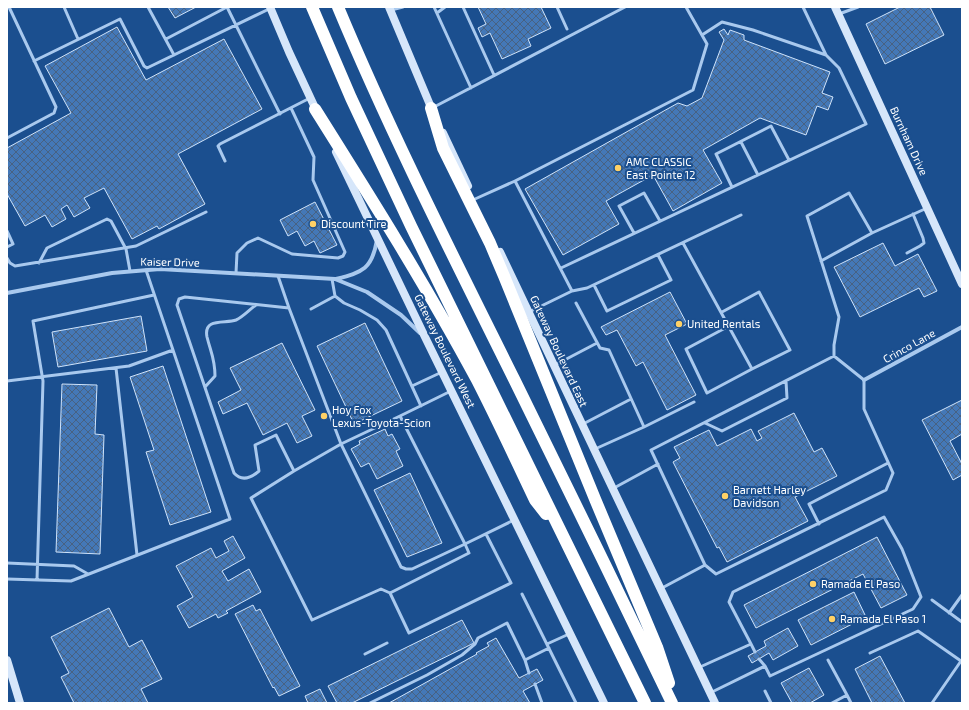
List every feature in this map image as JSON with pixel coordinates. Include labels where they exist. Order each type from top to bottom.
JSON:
[{"type":"highway","points":[[312,7],[351,98],[644,703]]},
{"type":"highway","points":[[338,7],[388,119],[455,260],[672,703]]},
{"type":"highway","points":[[313,104],[411,263],[477,380],[535,500],[564,539]]},
{"type":"highway","points":[[431,108],[443,148],[490,243],[657,647],[676,703]]},
{"type":"main road","name":"Gateway Boulevard West","points":[[271,8],[313,104],[451,391],[604,703]]},
{"type":"main road","name":"Gateway Boulevard East","points":[[390,8],[431,108],[715,703]]},
{"type":"main road","name":"Burnham Drive","points":[[837,11],[962,284]]},
{"type":"main road","points":[[7,663],[20,703]]},
{"type":"street","name":"Kaiser Drive","points":[[7,293],[130,271],[160,268],[333,279],[354,275],[366,267],[375,253],[378,238]]},
{"type":"street","name":"Kaiser Drive","points":[[333,279],[367,292],[401,316],[425,337]]},
{"type":"street","name":"Crinco Lane","points":[[864,380],[962,327]]},
{"type":"lane","points":[[7,138],[54,113],[56,110],[56,107],[8,7]]},
{"type":"lane","points":[[64,7],[78,39]]},
{"type":"lane","points":[[148,7],[174,55]]},
{"type":"lane","points":[[390,8],[403,7]]},
{"type":"lane","points":[[434,7],[471,88]]},
{"type":"lane","points":[[437,13],[445,7]]},
{"type":"lane","points":[[463,7],[494,75]]},
{"type":"lane","points":[[557,7],[567,29]]},
{"type":"lane","points":[[431,108],[625,7]]},
{"type":"lane","points":[[475,199],[515,181],[693,90],[707,44],[686,7]]},
{"type":"lane","points":[[561,268],[866,124],[838,68],[826,55],[803,7]]},
{"type":"lane","points":[[837,11],[858,7]]},
{"type":"lane","points":[[166,39],[227,8],[280,114]]},
{"type":"lane","points":[[34,61],[120,19],[146,68],[149,68],[271,8]]},
{"type":"lane","points":[[702,35],[722,22],[753,30],[826,55]]},
{"type":"lane","points":[[225,161],[218,146],[220,144],[291,108],[313,104]]},
{"type":"lane","points":[[236,273],[237,253],[247,243],[258,238],[292,254],[338,258],[343,256],[345,252],[312,180],[314,157],[291,108]]},
{"type":"lane","points":[[732,187],[716,154],[771,126],[789,160]]},
{"type":"lane","points":[[741,142],[758,175]]},
{"type":"lane","points":[[515,181],[572,291]]},
{"type":"lane","points":[[634,233],[619,206],[644,193],[660,221]]},
{"type":"lane","points":[[834,356],[834,344],[839,317],[807,216],[850,193],[872,233]]},
{"type":"lane","points":[[821,261],[872,233],[927,208]]},
{"type":"lane","points":[[7,258],[10,263],[15,266],[126,249],[136,246],[206,212]]},
{"type":"lane","points":[[907,253],[923,245],[924,243],[913,214]]},
{"type":"lane","points":[[529,312],[572,291],[594,285],[741,215]]},
{"type":"lane","points":[[39,263],[47,248],[107,219],[111,221],[126,249],[130,271]]},
{"type":"lane","points":[[7,231],[13,244],[7,247]]},
{"type":"lane","points":[[683,243],[752,369]]},
{"type":"lane","points":[[594,285],[607,311],[671,280],[658,255]]},
{"type":"lane","points":[[7,579],[71,581],[230,519],[146,270]]},
{"type":"lane","points":[[278,276],[341,444],[401,567],[412,569],[514,520]]},
{"type":"lane","points":[[333,279],[335,296],[344,303],[360,310],[376,320],[386,330],[420,406]]},
{"type":"lane","points":[[722,312],[759,292],[790,350],[707,393],[686,348],[729,326]]},
{"type":"lane","points":[[37,580],[42,377],[33,320],[154,295]]},
{"type":"lane","points":[[311,309],[335,296]]},
{"type":"lane","points":[[289,308],[185,297],[179,299],[177,305],[234,473],[238,478],[244,479],[253,476],[259,471],[255,445],[276,435],[294,471]]},
{"type":"lane","points":[[576,302],[600,348],[609,350],[644,427]]},
{"type":"lane","points":[[205,387],[215,376],[215,362],[207,336],[207,331],[210,325],[217,322],[237,320],[256,304]]},
{"type":"lane","points":[[554,365],[597,343]]},
{"type":"lane","points":[[7,380],[129,366],[173,350]]},
{"type":"lane","points":[[834,356],[864,380],[864,409],[893,473],[886,490],[716,574],[705,565],[651,450],[834,356]]},
{"type":"lane","points":[[116,368],[137,555]]},
{"type":"lane","points":[[412,386],[442,372]]},
{"type":"lane","points":[[705,423],[722,431],[787,398],[786,381]]},
{"type":"lane","points":[[451,391],[341,444],[251,498],[312,620],[381,589],[390,593],[409,633],[511,583],[486,534]]},
{"type":"lane","points":[[582,425],[631,399]]},
{"type":"lane","points":[[594,450],[694,402]]},
{"type":"lane","points":[[390,593],[469,553],[400,416]]},
{"type":"lane","points":[[819,524],[809,504],[888,463]]},
{"type":"lane","points":[[612,488],[658,464]]},
{"type":"lane","points":[[755,652],[729,602],[733,592],[884,517],[902,549],[921,597],[913,609],[770,676],[765,666],[759,659]]},
{"type":"lane","points":[[7,563],[74,566],[88,574]]},
{"type":"lane","points":[[660,589],[705,565]]},
{"type":"lane","points":[[522,594],[576,703]]},
{"type":"lane","points":[[949,613],[962,595]]},
{"type":"lane","points":[[932,600],[962,622]]},
{"type":"lane","points":[[370,703],[427,676],[462,655],[475,644],[478,638],[507,623],[525,660],[529,673]]},
{"type":"lane","points":[[870,653],[918,631],[961,662],[932,703]]},
{"type":"lane","points":[[525,660],[570,634]]},
{"type":"lane","points":[[365,654],[387,643]]},
{"type":"lane","points":[[698,668],[751,644]]},
{"type":"lane","points":[[828,660],[851,703]]},
{"type":"lane","points":[[710,692],[765,666]]},
{"type":"lane","points":[[535,684],[542,703]]},
{"type":"lane","points":[[765,691],[771,703]]},
{"type":"lane","points":[[832,703],[847,695]]},
{"type":"building","points":[[168,7],[196,7],[175,18]]},
{"type":"building","points":[[478,7],[541,7],[551,28],[528,39],[531,46],[502,59],[490,33],[482,37],[478,28],[486,24]]},
{"type":"building","points":[[900,7],[930,7],[944,35],[885,64],[866,24]]},
{"type":"building","points":[[117,27],[146,80],[224,39],[262,109],[178,154],[205,204],[159,229],[157,226],[132,239],[104,188],[84,198],[90,208],[74,217],[67,205],[61,209],[66,219],[52,227],[45,215],[25,226],[7,194],[7,148],[71,113],[45,66]]},
{"type":"building","points":[[724,29],[728,35],[730,30],[744,35],[744,40],[830,72],[822,93],[833,97],[828,110],[817,106],[806,135],[760,118],[703,150],[722,183],[673,211],[653,175],[606,201],[619,224],[563,255],[525,189],[678,103],[687,106],[702,98],[724,40],[719,32]]},
{"type":"building","points":[[315,202],[337,245],[320,253],[314,241],[305,246],[297,231],[288,236],[280,220]]},
{"type":"building","points":[[883,243],[895,266],[918,254],[937,291],[924,297],[919,288],[860,317],[834,267]]},
{"type":"building","points":[[670,292],[687,324],[665,335],[696,395],[667,410],[643,362],[636,366],[617,330],[606,335],[601,327]]},
{"type":"building","points":[[141,316],[147,351],[58,367],[52,332]]},
{"type":"building","points":[[365,323],[402,401],[354,424],[317,346]]},
{"type":"building","points":[[282,343],[315,410],[302,416],[312,436],[297,443],[287,423],[263,435],[247,403],[223,414],[218,402],[241,390],[230,368]]},
{"type":"building","points":[[163,366],[211,512],[170,525],[146,452],[154,450],[130,377]]},
{"type":"building","points":[[62,384],[97,385],[95,434],[104,435],[100,554],[56,552]]},
{"type":"building","points":[[962,400],[962,434],[950,441],[962,464],[962,475],[953,480],[922,420]]},
{"type":"building","points":[[794,413],[814,452],[822,448],[837,476],[795,497],[808,521],[727,562],[719,547],[717,548],[673,462],[680,458],[674,447],[709,430],[717,446],[751,429],[757,441],[762,438],[758,431]]},
{"type":"building","points":[[385,429],[388,436],[392,434],[400,449],[396,451],[403,466],[377,479],[369,463],[361,467],[351,449],[360,444],[359,441]]},
{"type":"building","points":[[410,473],[442,543],[407,557],[374,490]]},
{"type":"building","points":[[233,536],[245,558],[222,571],[228,581],[249,569],[261,592],[226,611],[228,613],[218,618],[216,614],[189,628],[177,606],[193,597],[176,566],[211,548],[216,558],[229,551],[224,541]]},
{"type":"building","name":"Ramada El Paso","points":[[877,537],[907,595],[881,608],[863,574],[756,628],[744,605]]},
{"type":"building","name":"Ramada El Paso 1","points":[[854,592],[866,617],[811,645],[798,620]]},
{"type":"building","points":[[253,605],[256,611],[260,609],[300,686],[279,696],[274,687],[273,688],[235,614]]},
{"type":"building","points":[[109,608],[129,647],[142,640],[162,679],[141,689],[148,703],[74,703],[61,677],[69,673],[51,637]]},
{"type":"building","points":[[462,620],[474,643],[352,703],[337,703],[328,686]]},
{"type":"building","points":[[788,628],[798,646],[773,660],[769,653],[752,663],[748,656],[766,646],[764,641]]},
{"type":"building","points":[[496,638],[519,678],[537,669],[543,680],[523,691],[530,703],[389,703],[477,654],[476,653],[489,646],[487,643]]},
{"type":"building","points":[[880,656],[905,703],[872,703],[855,669]]},
{"type":"building","points":[[809,668],[824,695],[810,703],[792,703],[781,683]]},
{"type":"building","points":[[320,689],[327,703],[308,703],[305,696]]},
{"type":"place","name":"AMC CLASSIC East Pointe 12","points":[[618,168]]},
{"type":"place","name":"Discount Tire","points":[[313,224]]},
{"type":"place","name":"United Rentals","points":[[679,324]]},
{"type":"place","name":"Hoy Fox Lexus-Toyota-Scion","points":[[324,416]]},
{"type":"place","name":"Barnett Harley Davidson","points":[[725,496]]},
{"type":"place","name":"Ramada El Paso","points":[[813,584]]},
{"type":"place","name":"Ramada El Paso 1","points":[[832,619]]}]
